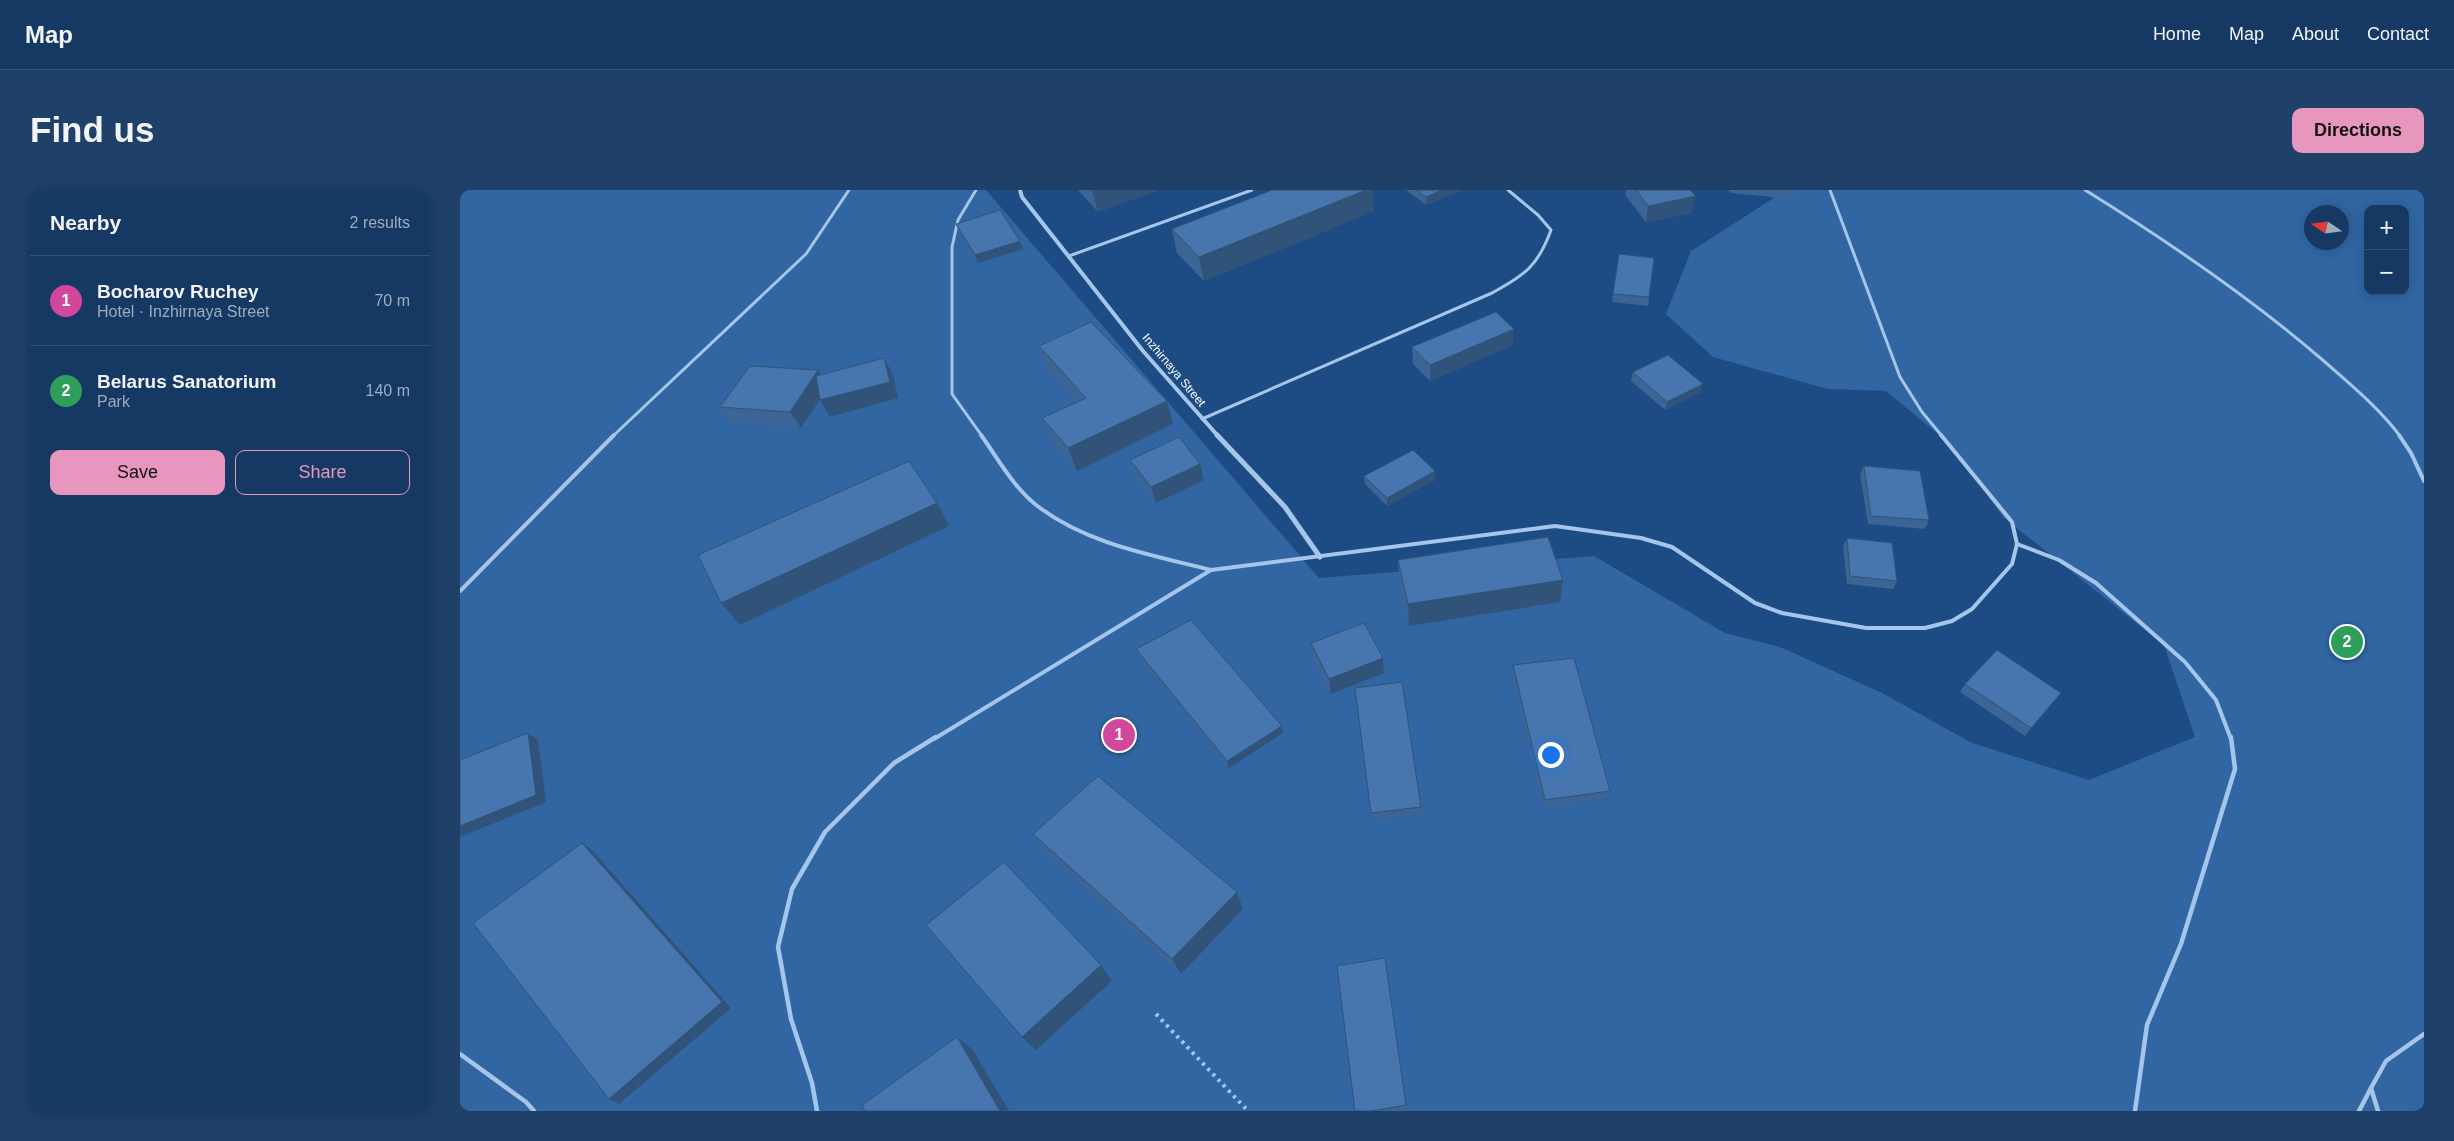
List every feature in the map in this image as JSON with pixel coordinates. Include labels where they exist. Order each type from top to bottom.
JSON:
[{"type":"street","name":"Inzhirnaya Street","points":[[1020,190],[1022,197],[1143,351],[1202,419],[1285,507],[1320,557]]},
{"type":"lane","points":[[460,591],[626,423],[806,254],[850,190]]},
{"type":"lane","points":[[976,190],[958,220],[952,247],[952,394],[1017,486],[1040,508],[1079,531],[1120,547],[1211,570],[1555,526],[1596,530],[1641,538],[1672,547],[1755,603],[1782,613],[1866,628],[1925,628],[1952,622],[1972,609],[1992,589],[2012,564],[2017,544],[2012,522],[1922,412],[1900,377],[1830,190]]},
{"type":"lane","points":[[1069,256],[1252,190]]},
{"type":"lane","points":[[1202,419],[1492,293],[1526,274],[1542,256],[1550,230],[1538,215],[1508,190]]},
{"type":"lane","points":[[2085,190],[2137,221],[2207,268],[2288,329],[2372,404],[2406,444],[2424,481]]},
{"type":"lane","points":[[2017,544],[2059,560],[2096,583],[2185,662],[2216,700],[2230,732],[2235,769],[2204,864],[2181,944],[2147,1025],[2135,1111]]},
{"type":"lane","points":[[817,1111],[812,1083],[791,1019],[778,948],[792,889],[825,832],[894,763],[1211,570]]},
{"type":"lane","points":[[2359,1111],[2386,1061],[2424,1034]]},
{"type":"lane","points":[[460,1054],[526,1102],[534,1111]]},
{"type":"lane","points":[[2371,1088],[2378,1111]]},
{"type":"path","points":[[1156,1014],[1248,1111]]},
{"type":"shaded area","points":[[460,190],[986,190],[1319,578],[1594,556],[1725,633],[1780,647],[1882,693],[1972,743],[2089,780],[2195,737],[2164,645],[2003,517],[1950,444],[1886,391],[1828,389],[1713,357],[1666,314],[1691,251],[1777,196],[1779,190],[2424,190],[2424,1111],[460,1111]]},
{"type":"building","points":[[1272,190],[1366,190],[1199,257],[1172,229]]},
{"type":"building","points":[[1417,190],[1442,190],[1426,197]]},
{"type":"building","points":[[1636,190],[1690,190],[1696,196],[1648,206]]},
{"type":"building","points":[[1000,210],[1020,241],[975,255],[956,224]]},
{"type":"building","points":[[1619,254],[1654,258],[1649,297],[1613,294]]},
{"type":"building","points":[[1496,312],[1514,329],[1430,365],[1412,347]]},
{"type":"building","points":[[1091,322],[1167,401],[1068,448],[1042,418],[1086,398],[1039,346]]},
{"type":"building","points":[[1668,355],[1703,384],[1667,402],[1633,372]]},
{"type":"building","points":[[884,358],[890,382],[820,400],[816,376]]},
{"type":"building","points":[[750,366],[818,370],[790,412],[720,407]]},
{"type":"building","points":[[1179,437],[1200,464],[1151,487],[1130,460]]},
{"type":"building","points":[[1413,450],[1435,471],[1387,498],[1364,476]]},
{"type":"building","points":[[909,461],[937,503],[721,603],[698,555]]},
{"type":"building","points":[[1864,466],[1920,471],[1929,520],[1871,516]]},
{"type":"building","points":[[1548,537],[1563,580],[1408,604],[1398,560]]},
{"type":"building","points":[[1847,538],[1892,543],[1897,581],[1850,576]]},
{"type":"building","points":[[1191,620],[1282,726],[1227,761],[1136,649]]},
{"type":"building","points":[[1364,623],[1383,658],[1329,679],[1311,643]]},
{"type":"building","points":[[1997,650],[2061,693],[2031,728],[1965,684]]},
{"type":"building","points":[[1574,658],[1610,791],[1545,800],[1513,665]]},
{"type":"building","points":[[1402,682],[1421,807],[1371,813],[1355,688]]},
{"type":"building","points":[[528,733],[536,795],[460,826],[460,760]]},
{"type":"building","points":[[1098,776],[1237,892],[1172,959],[1033,834]]},
{"type":"building","points":[[582,843],[722,1002],[609,1099],[473,923]]},
{"type":"building","points":[[1004,862],[1101,965],[1022,1037],[926,925]]},
{"type":"building","points":[[1385,958],[1406,1105],[1372,1111],[1355,1111],[1337,966]]},
{"type":"building","points":[[957,1037],[1000,1111],[865,1111],[862,1105]]},
{"type":"place","name":"Belarus Sanatorium","points":[[2347,642]]},
{"type":"place","name":"Bocharov Ruchey","points":[[1119,735]]}]
